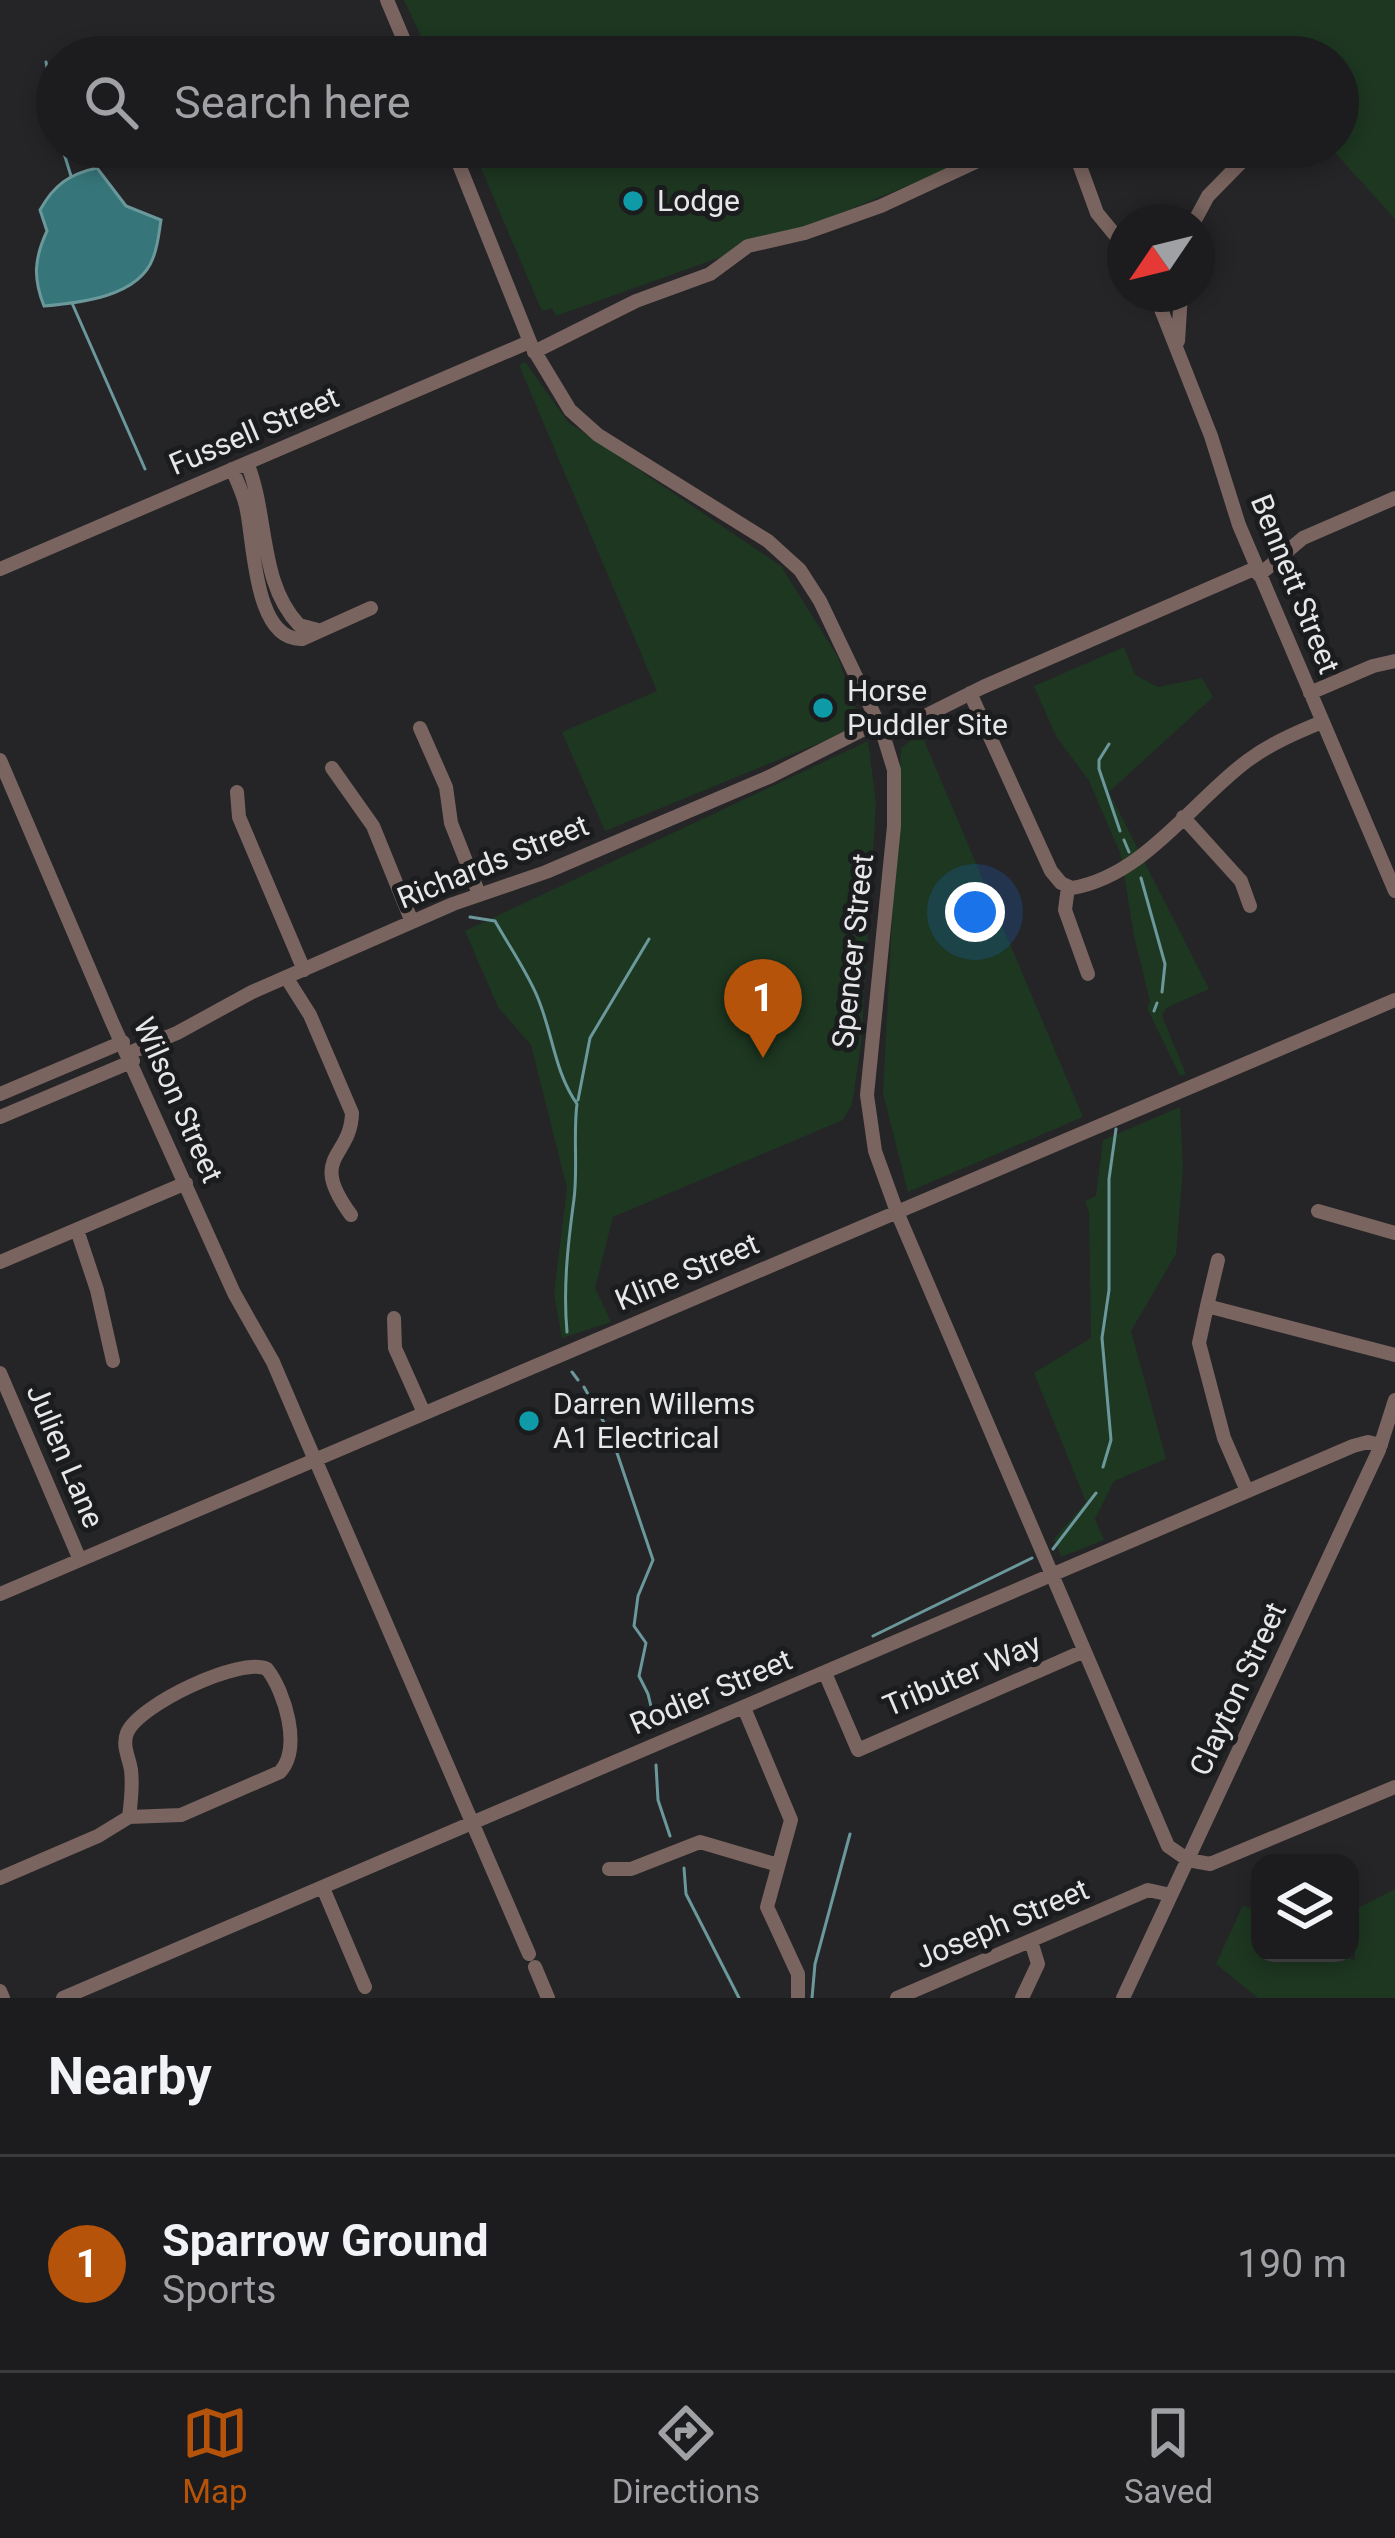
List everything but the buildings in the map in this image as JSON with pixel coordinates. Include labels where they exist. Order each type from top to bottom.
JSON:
[{"type":"street","points":[[387,0],[402,36]]},
{"type":"street","name":"Spencer Street","points":[[460,168],[532,347],[566,404],[593,432],[768,542],[793,563],[820,601],[881,729],[894,770],[895,806],[868,1110],[874,1151],[1167,1843],[1188,1859]]},
{"type":"street","name":"Fussell Street","points":[[0,568],[710,274],[748,246],[805,233],[888,204],[964,168]]},
{"type":"street","points":[[1080,168],[1097,213],[1107,225]]},
{"type":"street","points":[[1204,204],[1235,168]]},
{"type":"street","name":"Bennett Street","points":[[1162,312],[1258,571],[1394,886]]},
{"type":"street","points":[[1178,352],[1180,312]]},
{"type":"street","points":[[240,466],[260,498],[276,593],[301,627],[313,631],[371,608]]},
{"type":"street","name":"Richards Street","points":[[1,1089],[177,1033],[236,999],[412,922],[546,872],[1258,571],[1303,538],[1395,498]]},
{"type":"street","points":[[1310,693],[1373,666],[1395,662]]},
{"type":"street","points":[[970,693],[1051,871],[1068,887],[1083,886],[1123,868],[1245,762],[1277,741],[1322,722]]},
{"type":"street","points":[[420,728],[446,787],[452,824],[479,894]]},
{"type":"street","name":"Wilson Street","points":[[0,760],[234,1293],[273,1362],[548,1998]]},
{"type":"street","points":[[332,768],[373,826],[412,922]]},
{"type":"street","points":[[237,792],[239,817],[304,970]]},
{"type":"street","points":[[1183,817],[1240,880],[1250,906]]},
{"type":"street","points":[[1068,887],[1066,914],[1088,974]]},
{"type":"street","points":[[861,972],[877,969]]},
{"type":"street","points":[[286,977],[310,1015],[352,1113],[352,1124],[332,1165],[337,1196],[351,1215]]},
{"type":"street","name":"Kline Street","points":[[0,1594],[1395,1000]]},
{"type":"street","name":"Richards Street","points":[[0,1118],[128,1052]]},
{"type":"street","points":[[0,1262],[186,1183]]},
{"type":"street","points":[[1318,1211],[1395,1233]]},
{"type":"street","points":[[77,1230],[113,1361]]},
{"type":"street","points":[[1218,1260],[1199,1343],[1224,1438],[1247,1492]]},
{"type":"street","points":[[1207,1306],[1395,1355]]},
{"type":"street","points":[[394,1318],[397,1352],[424,1413]]},
{"type":"street","name":"Julien Lane","points":[[0,1373],[80,1560]]},
{"type":"street","name":"Clayton Street","points":[[1123,1998],[1388,1434],[1395,1400]]},
{"type":"street","name":"Rodier Street","points":[[63,1998],[743,1708],[828,1680],[1052,1576],[1388,1434]]},
{"type":"street","name":"Tributer Way","points":[[828,1680],[858,1750],[1084,1651]]},
{"type":"street","points":[[0,1878],[98,1836],[129,1817],[181,1815],[271,1778],[284,1768],[291,1756],[291,1740],[275,1682],[267,1670],[249,1664],[215,1676],[132,1724],[124,1744],[131,1776],[129,1817]]},
{"type":"street","points":[[743,1708],[790,1820],[767,1907],[798,1974],[798,1998]]},
{"type":"street","points":[[1188,1859],[1212,1863],[1395,1787]]},
{"type":"street","points":[[609,1869],[632,1869],[698,1842],[778,1865]]},
{"type":"street","points":[[323,1888],[365,1987]]},
{"type":"street","name":"Joseph Street","points":[[897,1998],[1152,1889],[1169,1900]]},
{"type":"street","points":[[1022,1998],[1038,1963],[1031,1941]]},
{"type":"green space","points":[[404,0],[1395,0],[1395,219],[1349,168],[1359,168],[1359,36],[421,36]]},
{"type":"green space","points":[[481,168],[951,168],[819,222],[556,316],[552,308],[542,311]]},
{"type":"green space","points":[[525,362],[568,422],[781,566],[838,657],[861,726],[605,831],[562,732],[657,691],[519,365]]},
{"type":"green space","points":[[1124,647],[1135,675],[1158,687],[1202,678],[1213,697],[1109,792],[1209,989],[1166,1008],[1162,1016],[1186,1074],[1180,1076],[1147,1008],[1150,1001],[1121,855],[1089,781],[1056,736],[1034,686]]},
{"type":"green space","points":[[921,733],[1083,1117],[908,1192],[883,1093],[901,748]]},
{"type":"green space","points":[[868,741],[876,803],[861,1044],[852,1104],[843,1120],[613,1217],[595,1288],[611,1322],[562,1338],[554,1294],[567,1188],[531,1045],[498,1007],[465,931]]},
{"type":"green space","points":[[1180,1107],[1183,1168],[1176,1254],[1131,1331],[1166,1459],[1114,1481],[1095,1519],[1104,1540],[1061,1557],[1054,1539],[1086,1502],[1034,1373],[1091,1338],[1085,1201],[1096,1196],[1103,1140]]},
{"type":"green space","points":[[1395,1889],[1395,1998],[1258,1998],[1216,1964],[1243,1905],[1251,1908],[1251,1962],[1359,1962],[1359,1907]]},
{"type":"water","points":[[97,168],[126,206],[161,220],[153,258],[146,271],[122,290],[44,306],[36,268],[47,231],[40,210],[63,182]]},
{"type":"waterway","points":[[69,168],[71,176]]},
{"type":"waterway","points":[[72,303],[145,469]]},
{"type":"waterway","points":[[1109,744],[1099,769],[1120,831]]},
{"type":"waterway","points":[[1124,840],[1129,852]]},
{"type":"waterway","points":[[1141,878],[1165,964],[1162,992]]},
{"type":"waterway","points":[[470,917],[495,921],[523,967],[577,1104],[567,1332]]},
{"type":"waterway","points":[[578,1100],[590,1038],[649,939]]},
{"type":"waterway","points":[[1154,1011],[1157,1003]]},
{"type":"waterway","points":[[1103,1467],[1111,1440],[1102,1338],[1109,1290],[1109,1179],[1116,1129]]},
{"type":"waterway","points":[[572,1372],[578,1380]]},
{"type":"waterway","points":[[584,1387],[611,1435],[653,1560],[638,1596],[634,1626],[646,1643],[639,1676],[656,1727]]},
{"type":"waterway","points":[[1053,1549],[1096,1493]]},
{"type":"waterway","points":[[873,1636],[1032,1558]]},
{"type":"waterway","points":[[656,1765],[658,1800],[670,1836]]},
{"type":"waterway","points":[[812,1998],[815,1964],[850,1834]]},
{"type":"waterway","points":[[684,1868],[686,1894],[739,1998]]},
{"type":"place","name":"Lodge","points":[[633,201]]},
{"type":"place","name":"Horse Puddler Site","points":[[823,708]]},
{"type":"place","name":"Sparrow Ground","points":[[763,1058]]},
{"type":"place","name":"Darren Willems A1 Electrical","points":[[529,1421]]}]
